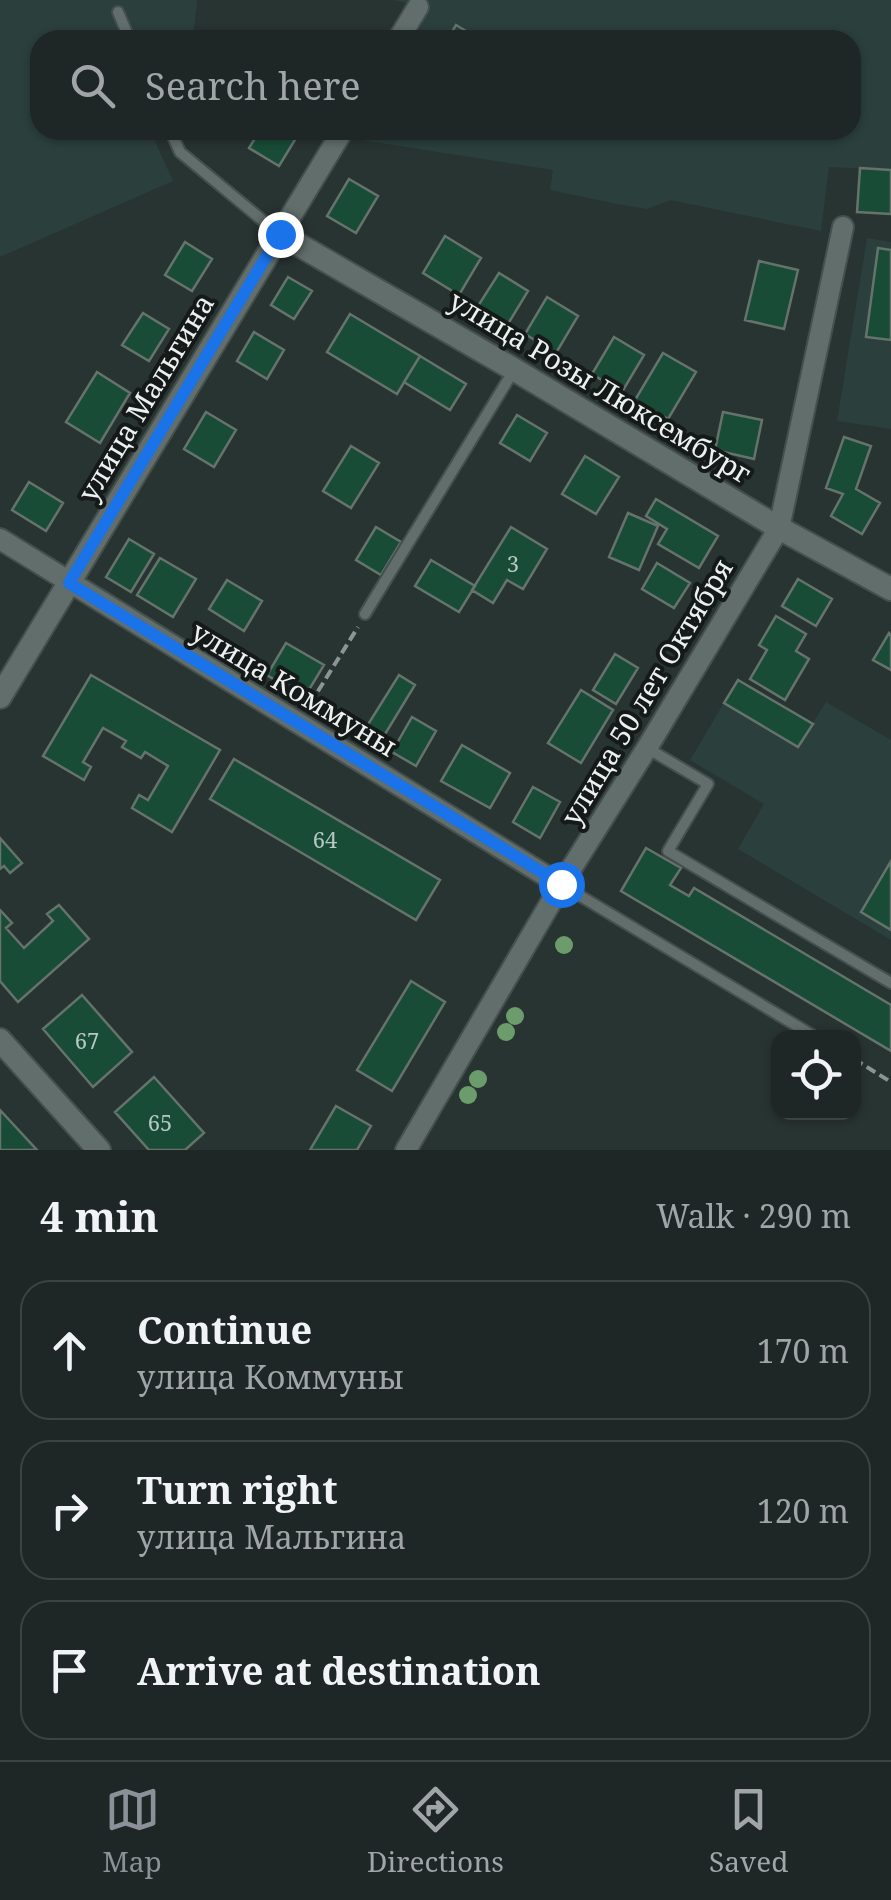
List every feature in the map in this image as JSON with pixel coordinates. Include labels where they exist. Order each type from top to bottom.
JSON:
[{"type":"street","points":[[404,30],[420,3]]},
{"type":"street","name":"улица Мальгина","points":[[0,697],[338,140]]},
{"type":"street","name":"улица 50 лет Октября","points":[[406,1150],[561,884],[779,528],[842,227]]},
{"type":"street","name":"улица Розы Люксембург","points":[[280,234],[779,528],[891,589]]},
{"type":"street","name":"улица Коммуны","points":[[0,539],[561,884]]},
{"type":"street","points":[[0,1040],[99,1150]]},
{"type":"lane","points":[[118,12],[126,30]]},
{"type":"lane","points":[[175,140],[180,152],[280,234]]},
{"type":"lane","points":[[365,614],[515,370]]},
{"type":"lane","points":[[646,748],[708,784],[668,851],[891,983]]},
{"type":"lane","points":[[561,884],[804,1030]]},
{"type":"path","points":[[298,724],[365,614]]},
{"type":"path","points":[[861,1063],[891,1082]]},
{"type":"shaded area","points":[[0,0],[197,0],[194,30],[30,30],[30,140],[155,140],[173,181],[0,257]]},
{"type":"shaded area","points":[[394,0],[891,0],[891,170],[829,167],[821,231],[670,200],[647,209],[617,204],[550,190],[553,170],[361,140],[861,140],[861,30],[419,30],[429,9]]},
{"type":"shaded area","points":[[867,238],[891,242],[891,429],[837,421]]},
{"type":"shaded area","points":[[826,702],[891,740],[891,940],[738,849],[764,804],[690,760],[724,703],[798,747]]},
{"type":"building","points":[[254,140],[295,140],[279,166],[249,148]]},
{"type":"building","points":[[860,168],[891,170],[891,214],[857,212]]},
{"type":"building","points":[[349,179],[378,196],[356,233],[327,216]]},
{"type":"building","points":[[445,236],[481,258],[459,295],[423,273]]},
{"type":"building","points":[[185,242],[212,259],[192,291],[165,275]]},
{"type":"building","points":[[878,248],[891,250],[891,340],[866,337]]},
{"type":"building","points":[[759,261],[798,270],[784,329],[745,320]]},
{"type":"building","points":[[499,273],[528,291],[508,324],[478,306]]},
{"type":"building","points":[[288,277],[312,291],[294,319],[271,305]]},
{"type":"building","points":[[547,297],[578,316],[556,353],[525,334]]},
{"type":"building","points":[[143,313],[169,329],[149,361],[122,345]]},
{"type":"building","points":[[350,314],[420,356],[397,394],[327,352]]},
{"type":"building","points":[[254,332],[284,350],[267,379],[237,361]]},
{"type":"building","points":[[614,337],[644,355],[622,392],[592,374]]},
{"type":"building","points":[[663,353],[696,372],[668,419],[635,400]]},
{"type":"building","points":[[420,356],[466,384],[450,410],[404,382]]},
{"type":"building","points":[[97,372],[130,393],[100,443],[66,422]]},
{"type":"building","points":[[206,412],[236,430],[214,467],[184,449]]},
{"type":"building","points":[[723,412],[762,420],[754,459],[715,450]]},
{"type":"building","points":[[517,415],[547,433],[530,461],[500,443]]},
{"type":"building","points":[[844,437],[871,446],[856,489],[880,503],[862,534],[831,516],[843,494],[826,488]]},
{"type":"building","points":[[351,446],[379,463],[351,508],[323,491]]},
{"type":"building","points":[[585,456],[619,477],[596,514],[562,494]]},
{"type":"building","points":[[29,482],[63,503],[46,531],[12,510]]},
{"type":"building","points":[[656,499],[718,536],[699,568],[658,544],[667,529],[646,516]]},
{"type":"building","points":[[628,513],[658,526],[639,570],[609,557]]},
{"type":"building","points":[[376,527],[401,542],[381,575],[356,560]]},
{"type":"building","points":[[511,527],[547,549],[523,589],[507,580],[493,603],[472,590]]},
{"type":"building","points":[[129,539],[154,554],[131,592],[106,577]]},
{"type":"building","points":[[160,558],[196,579],[173,617],[137,595]]},
{"type":"building","points":[[431,560],[475,586],[459,612],[415,586]]},
{"type":"building","points":[[657,563],[690,583],[674,608],[642,589]]},
{"type":"building","points":[[798,579],[832,599],[816,626],[782,606]]},
{"type":"building","points":[[227,580],[262,601],[244,631],[209,609]]},
{"type":"building","points":[[776,616],[806,634],[796,651],[809,659],[785,700],[750,679],[767,650],[759,645]]},
{"type":"building","points":[[891,635],[891,670],[873,660]]},
{"type":"building","points":[[286,643],[324,665],[304,698],[267,675]]},
{"type":"building","points":[[615,654],[638,668],[616,704],[593,690]]},
{"type":"building","points":[[91,675],[220,750],[172,832],[132,808],[139,795],[148,800],[168,766],[145,752],[141,758],[122,747],[126,741],[103,728],[83,762],[91,767],[84,780],[43,756]]},
{"type":"building","points":[[399,675],[415,685],[379,744],[362,734]]},
{"type":"building","points":[[738,680],[813,724],[798,747],[724,703]]},
{"type":"building","points":[[581,690],[613,710],[581,763],[548,743]]},
{"type":"building","points":[[412,717],[436,731],[416,766],[392,752]]},
{"type":"building","points":[[462,745],[510,773],[490,808],[441,781]]},
{"type":"building","points":[[234,759],[440,880],[416,920],[210,799]]},
{"type":"building","points":[[533,787],[560,802],[540,838],[513,822]]},
{"type":"building","points":[[0,838],[22,863],[10,873],[4,866],[0,869]]},
{"type":"building","points":[[646,848],[681,868],[670,885],[689,896],[694,888],[891,1005],[891,1051],[861,1030],[621,891]]},
{"type":"building","points":[[891,861],[891,930],[861,912]]},
{"type":"building","points":[[59,905],[89,939],[18,1002],[0,981],[0,910],[12,923],[6,928],[24,948],[53,921],[47,914]]},
{"type":"building","points":[[411,981],[445,1002],[392,1091],[357,1070]]},
{"type":"building","points":[[82,995],[132,1052],[93,1087],[43,1029]]},
{"type":"building","points":[[154,1077],[204,1133],[185,1150],[149,1150],[115,1112]]},
{"type":"building","points":[[336,1106],[371,1126],[357,1150],[310,1150]]},
{"type":"building","points":[[0,1110],[37,1150],[0,1150]]},
{"type":"route","points":[[280,234],[69,583],[561,884]]}]
